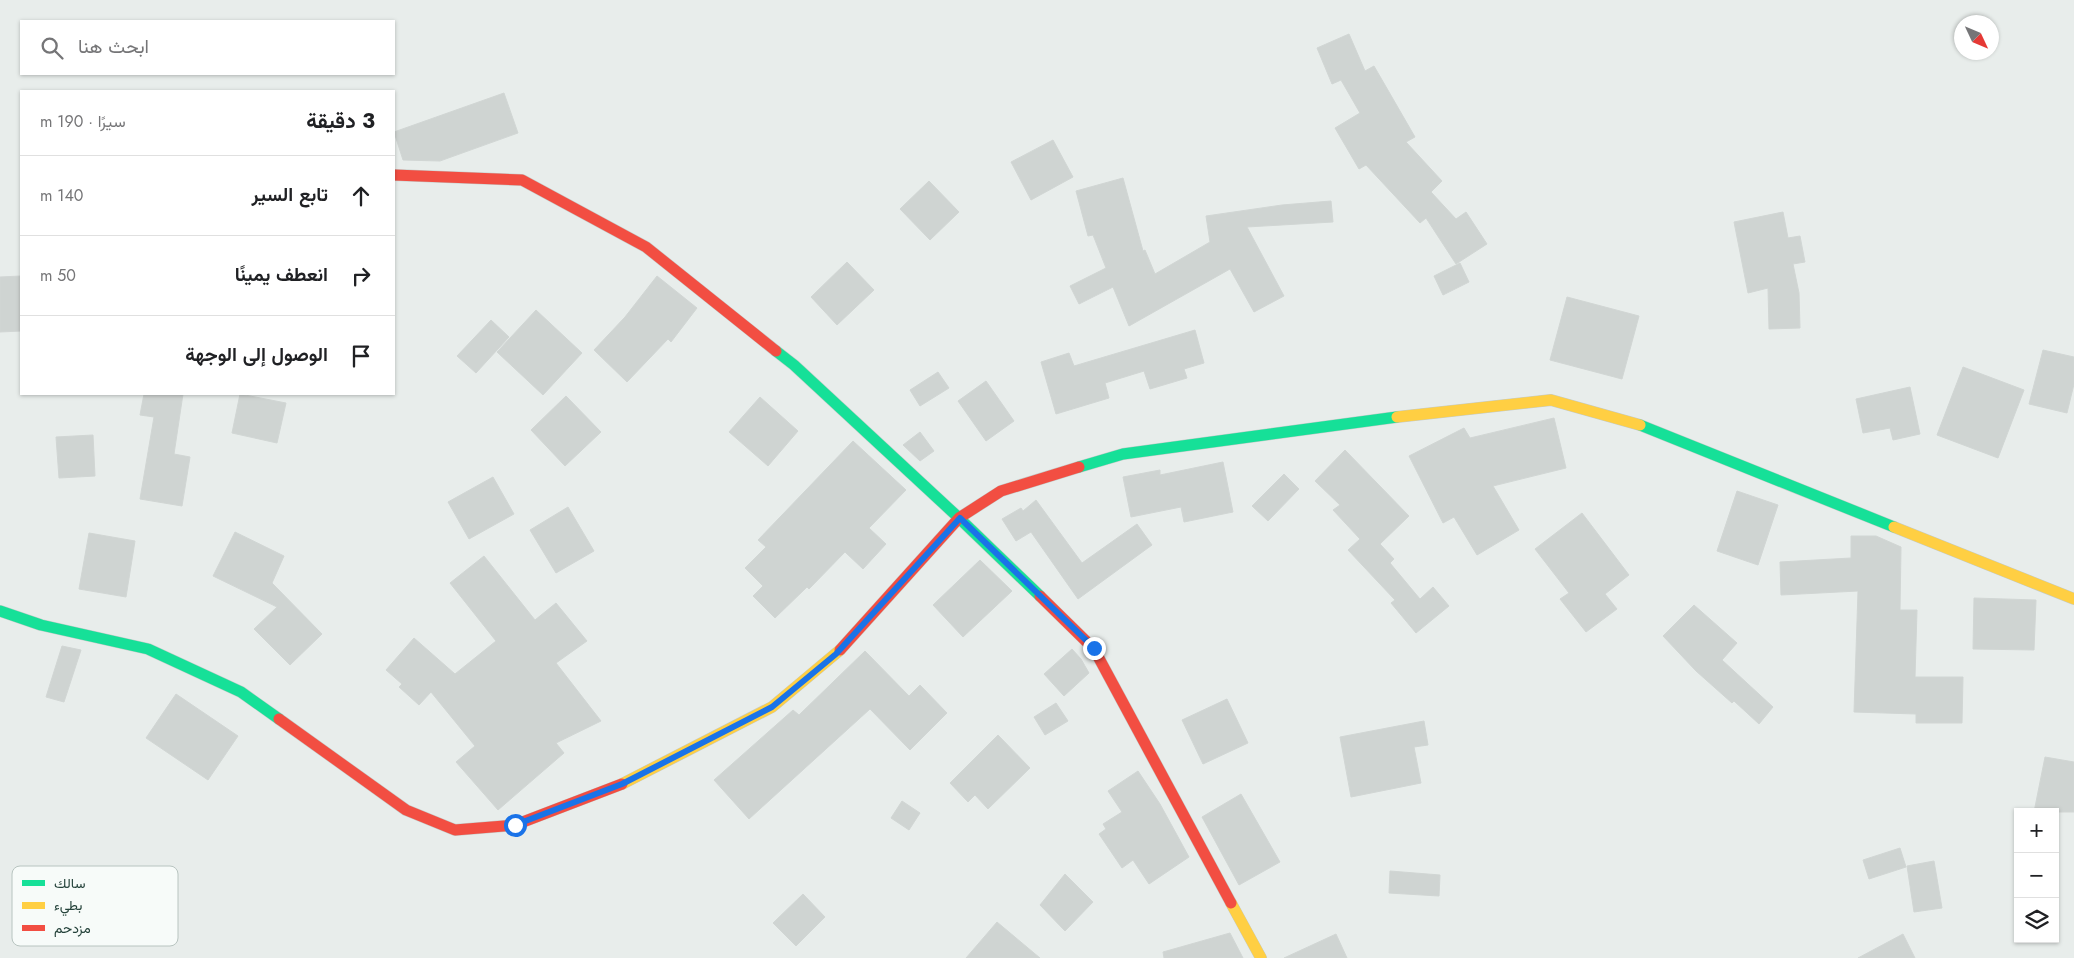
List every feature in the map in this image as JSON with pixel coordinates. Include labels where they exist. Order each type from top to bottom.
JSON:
[{"type":"main road","points":[[395,175],[522,180],[646,247],[794,365],[960,518],[1094,648],[1261,958]]},
{"type":"main road","points":[[0,611],[41,625],[148,649],[241,692],[406,810],[456,830],[515,825],[622,784],[772,707],[836,654],[960,518],[1001,491],[1123,454],[1416,414],[1551,400],[1630,421],[2074,599]]},
{"type":"building","points":[[1349,34],[1365,71],[1374,66],[1415,137],[1406,142],[1442,181],[1431,192],[1456,219],[1466,212],[1487,244],[1456,264],[1426,218],[1420,223],[1366,165],[1359,169],[1335,128],[1360,113],[1341,80],[1332,84],[1317,48]]},
{"type":"building","points":[[504,93],[518,133],[440,161],[403,160],[395,132]]},
{"type":"building","points":[[1053,140],[1073,177],[1031,200],[1011,162]]},
{"type":"building","points":[[1123,178],[1143,251],[1145,250],[1155,274],[1210,242],[1206,216],[1282,205],[1331,201],[1333,222],[1247,227],[1284,296],[1254,312],[1230,269],[1129,326],[1113,287],[1079,304],[1070,286],[1106,268],[1093,235],[1088,236],[1076,191]]},
{"type":"building","points":[[929,181],[959,212],[930,240],[900,209]]},
{"type":"building","points":[[1783,212],[1788,238],[1800,236],[1805,262],[1793,264],[1799,293],[1800,328],[1769,329],[1768,288],[1748,293],[1734,222]]},
{"type":"building","points":[[847,262],[874,290],[837,325],[811,297]]},
{"type":"building","points":[[1460,263],[1469,282],[1443,295],[1434,276]]},
{"type":"building","points":[[20,276],[20,331],[0,332],[0,277]]},
{"type":"building","points":[[657,276],[697,308],[671,342],[668,339],[627,382],[594,350],[625,317]]},
{"type":"building","points":[[1567,297],[1639,316],[1622,379],[1550,360]]},
{"type":"building","points":[[536,310],[582,353],[543,395],[497,352]]},
{"type":"building","points":[[491,320],[509,337],[476,373],[457,356]]},
{"type":"building","points":[[1195,330],[1204,363],[1184,369],[1187,378],[1150,389],[1144,371],[1105,383],[1109,398],[1056,414],[1041,362],[1069,353],[1074,366]]},
{"type":"building","points":[[2043,350],[2074,357],[2074,384],[2067,413],[2029,404]]},
{"type":"building","points":[[1963,367],[2024,390],[1998,458],[1937,435]]},
{"type":"building","points":[[938,372],[949,388],[920,406],[910,390]]},
{"type":"building","points":[[986,381],[1014,421],[986,441],[958,401]]},
{"type":"building","points":[[1910,387],[1920,434],[1893,440],[1890,428],[1863,433],[1856,399]]},
{"type":"building","points":[[144,395],[183,395],[174,454],[190,457],[182,506],[140,499],[154,417],[140,415]]},
{"type":"building","points":[[240,395],[286,403],[277,443],[232,433]]},
{"type":"building","points":[[566,396],[601,432],[565,466],[531,430]]},
{"type":"building","points":[[760,397],[798,431],[768,466],[729,432]]},
{"type":"building","points":[[1554,418],[1566,468],[1493,486],[1519,530],[1477,555],[1454,517],[1443,523],[1409,456],[1464,428],[1470,438]]},
{"type":"building","points":[[920,432],[934,451],[920,461],[903,445]]},
{"type":"building","points":[[93,435],[95,476],[59,478],[56,437]]},
{"type":"building","points":[[853,441],[906,490],[869,528],[886,544],[863,569],[845,552],[809,589],[807,587],[775,618],[753,596],[763,586],[745,568],[766,547],[758,540]]},
{"type":"building","points":[[1345,450],[1409,516],[1380,544],[1394,559],[1390,563],[1420,599],[1433,587],[1449,606],[1416,633],[1391,603],[1395,600],[1348,550],[1360,539],[1333,510],[1340,505],[1315,481]]},
{"type":"building","points":[[1223,462],[1233,512],[1184,522],[1181,507],[1131,517],[1123,477],[1160,470],[1160,475]]},
{"type":"building","points":[[1284,474],[1299,489],[1268,521],[1252,506]]},
{"type":"building","points":[[493,477],[514,514],[469,539],[448,502]]},
{"type":"building","points":[[1737,491],[1778,505],[1758,565],[1717,551]]},
{"type":"building","points":[[1036,500],[1082,563],[1137,524],[1152,545],[1078,599],[1031,532],[1016,541],[1002,519],[1021,508],[1023,511]]},
{"type":"building","points":[[568,507],[594,551],[556,573],[530,530]]},
{"type":"building","points":[[1582,513],[1629,575],[1605,594],[1617,609],[1586,632],[1560,599],[1569,593],[1535,549]]},
{"type":"building","points":[[235,532],[284,556],[272,583],[322,634],[290,665],[254,629],[277,607],[213,576]]},
{"type":"building","points":[[89,533],[135,541],[126,597],[79,589]]},
{"type":"building","points":[[1851,536],[1876,536],[1901,547],[1900,610],[1917,610],[1915,677],[1963,677],[1962,723],[1916,723],[1916,714],[1854,712],[1858,591],[1781,595],[1780,562],[1851,558]]},
{"type":"building","points":[[484,556],[535,620],[556,603],[587,641],[556,663],[601,721],[556,743],[564,753],[498,810],[456,762],[475,746],[431,692],[419,705],[399,687],[402,684],[386,670],[414,638],[455,674],[496,641],[450,583]]},
{"type":"building","points":[[980,560],[1012,591],[963,637],[933,605]]},
{"type":"building","points":[[1974,598],[2036,600],[2034,650],[1973,649]]},
{"type":"building","points":[[1694,605],[1737,643],[1722,660],[1773,707],[1759,724],[1734,701],[1732,703],[1696,671],[1663,636]]},
{"type":"building","points":[[62,646],[81,650],[64,702],[46,697]]},
{"type":"building","points":[[1072,649],[1081,659],[1089,673],[1064,696],[1044,674]]},
{"type":"building","points":[[865,651],[909,696],[920,685],[947,713],[910,750],[870,709],[749,819],[714,780],[793,710],[799,715]]},
{"type":"building","points":[[176,694],[238,736],[208,780],[146,738]]},
{"type":"building","points":[[1227,699],[1248,743],[1203,764],[1182,720]]},
{"type":"building","points":[[1056,703],[1068,721],[1045,735],[1034,717]]},
{"type":"building","points":[[1424,721],[1428,745],[1414,747],[1421,783],[1351,797],[1340,737]]},
{"type":"building","points":[[998,735],[1030,768],[988,809],[975,795],[968,802],[950,783]]},
{"type":"building","points":[[2045,757],[2074,762],[2074,812],[2059,812],[2059,808],[2035,808]]},
{"type":"building","points":[[1138,771],[1160,804],[1189,857],[1149,884],[1133,860],[1122,868],[1099,834],[1106,829],[1103,824],[1122,812],[1108,791]]},
{"type":"building","points":[[1241,794],[1280,862],[1239,885],[1202,817]]},
{"type":"building","points":[[902,801],[920,813],[909,830],[891,818]]},
{"type":"building","points":[[1900,848],[1906,867],[1869,879],[1863,860]]},
{"type":"building","points":[[1934,861],[1942,908],[1914,912],[1907,866]]},
{"type":"building","points":[[1390,871],[1440,875],[1439,896],[1389,893]]},
{"type":"building","points":[[1065,874],[1093,902],[1065,931],[1040,905]]},
{"type":"building","points":[[803,894],[825,917],[796,946],[773,923]]},
{"type":"building","points":[[997,922],[1040,958],[966,958]]},
{"type":"building","points":[[1230,933],[1243,958],[1164,958],[1163,952]]},
{"type":"building","points":[[1336,934],[1347,958],[1284,958]]},
{"type":"building","points":[[1903,934],[1915,958],[1858,958]]},
{"type":"traffic: fast","points":[[776,351],[794,365],[959,518],[1040,596]]},
{"type":"traffic: fast","points":[[1079,467],[1123,454],[1397,417]]},
{"type":"traffic: fast","points":[[1640,425],[1894,527]]},
{"type":"traffic: fast","points":[[0,611],[41,625],[148,649],[241,692],[279,719]]},
{"type":"traffic: slow","points":[[1397,417],[1551,400],[1640,425]]},
{"type":"traffic: slow","points":[[1894,527],[2074,599]]},
{"type":"traffic: slow","points":[[622,784],[772,707],[840,650]]},
{"type":"traffic: slow","points":[[1231,903],[1261,958]]},
{"type":"traffic: jam","points":[[395,175],[522,180],[646,247],[776,351]]},
{"type":"traffic: jam","points":[[840,650],[959,518],[1001,491],[1079,467]]},
{"type":"traffic: jam","points":[[1040,596],[1094,649],[1231,903]]},
{"type":"traffic: jam","points":[[279,719],[406,810],[455,830],[515,825],[622,784]]},
{"type":"route","points":[[515,825],[622,784],[772,707],[836,654],[960,518],[1094,648]]}]
